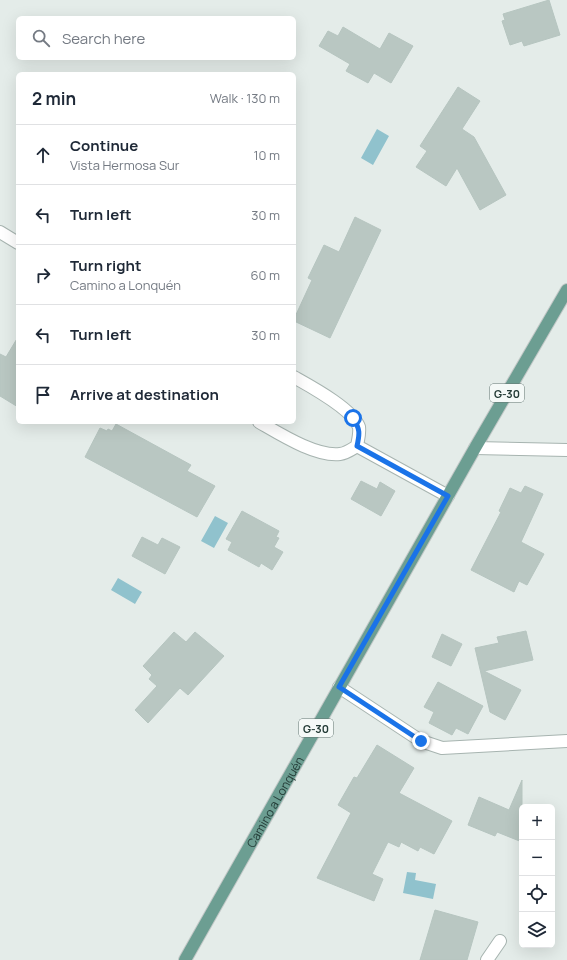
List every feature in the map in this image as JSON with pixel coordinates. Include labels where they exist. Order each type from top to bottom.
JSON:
[{"type":"main road","name":"Camino a Lonquén","points":[[185,960],[475,448],[567,290]]},
{"type":"street","points":[[0,232],[16,242]]},
{"type":"street","points":[[262,424],[287,438],[323,453],[341,454],[357,446],[359,436],[358,427],[345,409],[296,378]]},
{"type":"street","points":[[357,446],[448,496]]},
{"type":"street","points":[[475,448],[567,450]]},
{"type":"street","points":[[339,687],[421,741],[442,748],[567,741]]},
{"type":"street","points":[[488,960],[500,941]]},
{"type":"water","points":[[377,129],[389,136],[373,165],[361,158]]},
{"type":"water","points":[[215,516],[228,523],[214,548],[201,541]]},
{"type":"water","points":[[118,578],[142,592],[135,604],[111,590]]},
{"type":"water","points":[[407,872],[416,873],[415,880],[436,884],[433,899],[403,893]]},
{"type":"building","points":[[549,0],[560,35],[524,46],[522,41],[510,45],[502,21],[505,20],[503,14]]},
{"type":"building","points":[[343,27],[380,49],[389,33],[413,46],[391,83],[374,73],[368,83],[346,71],[350,64],[319,46],[328,31],[338,36]]},
{"type":"building","points":[[458,87],[480,101],[462,129],[474,137],[506,195],[480,210],[457,168],[446,186],[416,167],[427,151],[420,146]]},
{"type":"building","points":[[355,217],[381,230],[330,338],[296,322],[296,315],[312,280],[308,278],[324,245],[339,252]]},
{"type":"building","points":[[16,340],[16,406],[0,396],[0,354],[6,357]]},
{"type":"building","points":[[116,424],[191,465],[187,471],[215,486],[197,517],[85,457],[100,428],[107,431],[108,429],[112,431]]},
{"type":"building","points":[[361,481],[377,489],[380,482],[395,491],[381,516],[351,499]]},
{"type":"building","points":[[525,486],[543,494],[521,542],[544,554],[527,585],[519,581],[514,592],[471,570],[501,512],[499,511],[510,488],[521,493]]},
{"type":"building","points":[[242,511],[279,531],[276,537],[279,538],[274,547],[283,552],[272,570],[261,563],[259,567],[228,550],[232,542],[226,539]]},
{"type":"building","points":[[142,537],[158,545],[162,538],[180,547],[165,574],[132,556]]},
{"type":"building","points":[[526,631],[533,660],[484,671],[521,690],[505,720],[490,712],[475,648],[499,643],[497,637]]},
{"type":"building","points":[[174,632],[186,642],[195,632],[224,656],[188,695],[180,688],[148,723],[135,710],[157,686],[149,679],[152,675],[143,666]]},
{"type":"building","points":[[442,634],[462,644],[451,666],[432,657]]},
{"type":"building","points":[[438,682],[483,706],[468,734],[456,728],[452,735],[429,723],[434,712],[424,707]]},
{"type":"building","points":[[377,745],[414,768],[399,793],[452,821],[434,854],[420,847],[418,851],[401,842],[399,847],[388,842],[372,874],[383,879],[374,901],[317,878],[351,813],[338,805],[354,777],[357,778]]},
{"type":"building","points":[[522,780],[522,804],[519,804],[519,841],[497,832],[495,836],[468,825],[479,797],[509,810]]},
{"type":"building","points":[[435,910],[478,922],[467,960],[420,960]]},
{"type":"route","points":[[353,418],[358,427],[359,436],[357,446],[448,496],[339,687],[421,741]]}]
